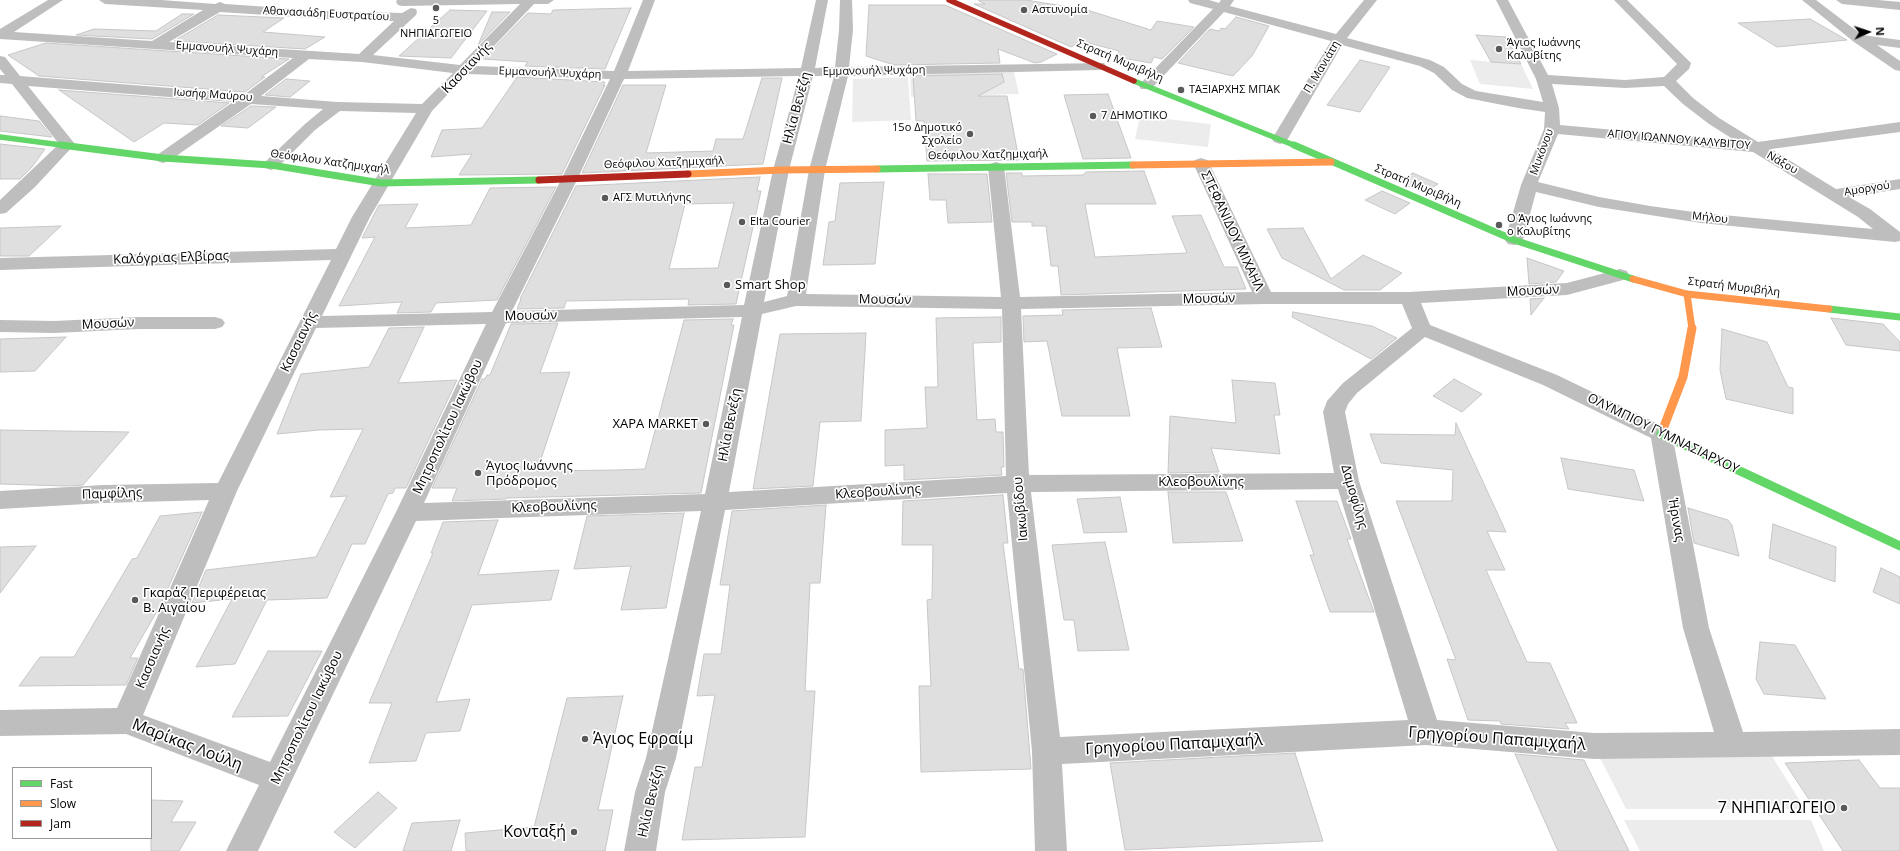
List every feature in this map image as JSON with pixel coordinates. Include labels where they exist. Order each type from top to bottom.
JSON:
[{"type":"main road","name":"Στρατή Μυριβήλη","points":[[950,0],[1146,86],[1280,139],[1514,240],[1620,275],[1687,294],[1900,317]]},
{"type":"main road","name":"Θεόφιλου Χατζημιχαήλ","points":[[0,138],[67,144],[163,158],[271,165],[381,183],[569,180],[781,170],[1331,162]]},
{"type":"main road","points":[[1661,434],[1683,377],[1692,327],[1687,294]]},
{"type":"main road","name":"ΟΛΥΜΠΙΟΥ ΓΥΜΝΑΣΙΑΡΧΟΥ","points":[[1661,434],[1900,546]]},
{"type":"street","points":[[1,35],[57,0]]},
{"type":"street","name":"Αθανασιάδη Ευστρατίου","points":[[105,0],[276,12],[404,17]]},
{"type":"street","points":[[154,45],[231,0]]},
{"type":"street","points":[[276,12],[293,0]]},
{"type":"street","name":"Κασσιανής","points":[[126,721],[225,491],[341,254],[381,183],[426,109],[531,0]]},
{"type":"street","points":[[387,17],[403,1],[548,0]]},
{"type":"street","name":"Μητροπολίτου Ιακώβου","points":[[242,851],[408,512],[500,317],[569,180],[619,75],[649,0]]},
{"type":"street","name":"Ηλία Βενέζη","points":[[640,851],[650,792],[661,758],[715,502],[781,170],[807,72],[822,0]]},
{"type":"street","points":[[796,300],[817,170],[842,71],[846,30],[846,0]]},
{"type":"street","points":[[1194,0],[1225,4],[1330,36],[1338,40],[1425,63],[1439,70],[1457,87],[1472,94],[1518,104],[1552,108]]},
{"type":"street","name":"Π. Μανιάτη","points":[[1280,139],[1338,40],[1371,0]]},
{"type":"street","name":"Μυκόνου","points":[[1501,0],[1543,79],[1552,108],[1552,129],[1529,185],[1514,240]]},
{"type":"street","points":[[1543,79],[1625,84],[1668,81],[1684,66],[1684,63],[1620,0]]},
{"type":"street","points":[[1808,0],[1859,39],[1900,67]]},
{"type":"street","points":[[1842,0],[1884,2],[1900,6]]},
{"type":"street","points":[[362,58],[421,2]]},
{"type":"street","points":[[1146,86],[1225,4]]},
{"type":"street","name":"Εμμανουήλ Ψυχάρη","points":[[1,35],[362,58],[465,70],[619,75],[1005,69],[1100,66]]},
{"type":"street","points":[[1859,39],[1900,44]]},
{"type":"street","points":[[163,158],[249,98],[306,54]]},
{"type":"street","points":[[0,60],[67,144],[30,183],[0,209]]},
{"type":"street","name":"Ιωσήφ Μαύρου","points":[[0,79],[337,106],[426,109]]},
{"type":"street","name":"Νάξου","points":[[1668,81],[1688,101],[1714,121],[1753,147],[1864,213],[1897,239]]},
{"type":"street","points":[[271,165],[310,127],[337,106]]},
{"type":"street","name":"ΑΓΙΟΥ ΙΩΑΝΝΟΥ ΚΑΛΥΒΙΤΟΥ","points":[[1552,129],[1753,147],[1900,127]]},
{"type":"street","name":"ΣΤΕΦΑΝΙΔΟΥ ΜΙΧΑΗΛ","points":[[1201,163],[1264,298]]},
{"type":"street","name":"Ιακωβίδου","points":[[996,167],[1011,303],[1018,484],[1047,752],[1051,851]]},
{"type":"street","name":"Αμοργού","points":[[1834,194],[1900,184]]},
{"type":"street","name":"Μήλου","points":[[1529,185],[1599,202],[1650,211],[1701,218],[1897,239]]},
{"type":"street","name":"Καλόγριας Ελβίρας","points":[[0,264],[341,254]]},
{"type":"street","name":"Μουσών","points":[[309,322],[752,311],[796,300],[1011,303],[1264,298],[1409,298],[1567,289],[1620,275]]},
{"type":"street","points":[[1409,298],[1423,329]]},
{"type":"street","name":"Μουσών","points":[[0,326],[54,327],[139,323],[215,323]]},
{"type":"street","name":"ΟΛΥΜΠΙΟΥ ΓΥΜΝΑΣΙΑΡΧΟΥ","points":[[1423,329],[1550,380],[1661,434]]},
{"type":"street","name":"Δαμοφίλης","points":[[1423,329],[1350,388],[1338,401],[1334,412],[1347,481],[1426,732]]},
{"type":"street","name":"Ήρινας","points":[[1661,434],[1696,628],[1733,745]]},
{"type":"street","name":"Κλεοβουλίνης","points":[[408,512],[715,502],[1018,484],[1347,481]]},
{"type":"street","name":"Παμφίλης","points":[[0,500],[102,494],[225,491]]},
{"type":"street","name":"Μαρίκας Λούλη","points":[[0,723],[126,721],[277,778]]},
{"type":"street","name":"Γρηγορίου Παπαμιχαήλ","points":[[1047,752],[1426,732],[1594,746],[1900,742]]},
{"type":"shaded area","points":[[1470,60],[1521,64],[1533,89],[1480,84]]},
{"type":"shaded area","points":[[1014,72],[1019,94],[911,97],[910,74]]},
{"type":"shaded area","points":[[908,77],[911,120],[852,122],[853,79]]},
{"type":"shaded area","points":[[1140,116],[1211,124],[1208,147],[1135,139]]},
{"type":"shaded area","points":[[1765,745],[1805,809],[1626,809],[1594,746]]},
{"type":"shaded area","points":[[1624,820],[1811,820],[1824,851],[1640,851]]},
{"type":"building","points":[[979,0],[1026,0],[1087,10],[1151,30],[1157,21],[1194,27],[1162,59],[1154,57],[1151,63],[1116,57],[1119,51],[1081,41],[1071,47],[974,4],[985,4]]},
{"type":"building","points":[[869,5],[945,5],[1057,54],[1041,62],[1035,63],[998,49],[1000,63],[894,65],[866,56]]},
{"type":"building","points":[[631,8],[605,69],[525,66],[528,62],[483,59],[528,13],[551,14],[553,10]]},
{"type":"building","points":[[450,10],[487,11],[451,58],[399,56]]},
{"type":"building","points":[[492,12],[510,12],[478,45]]},
{"type":"building","points":[[182,14],[194,14],[152,39],[76,35],[94,29],[156,31]]},
{"type":"building","points":[[218,15],[284,18],[263,32],[325,37],[305,49],[174,41]]},
{"type":"building","points":[[1236,17],[1269,26],[1252,56],[1233,76],[1178,63],[1210,29],[1219,31],[1221,28],[1225,29]]},
{"type":"building","points":[[1810,19],[1847,40],[1777,47],[1738,23]]},
{"type":"building","name":"Άγιος Ιωάννης Καλυβίτης","points":[[1476,35],[1506,37],[1521,64],[1491,62]]},
{"type":"building","points":[[46,43],[289,59],[261,77],[265,77],[245,92],[39,76],[8,55]]},
{"type":"building","points":[[1360,60],[1390,67],[1360,112],[1327,105]]},
{"type":"building","name":"15o Δημοτικό Σχολείο","points":[[1002,74],[1004,82],[978,96],[1007,96],[1019,160],[927,161],[924,121],[916,121],[913,76]]},
{"type":"building","points":[[517,77],[605,82],[603,86],[605,85],[562,174],[459,175],[472,154],[431,157],[442,130],[482,128]]},
{"type":"building","points":[[762,78],[782,78],[763,164],[582,173],[623,85],[666,85],[646,153],[713,151],[716,139],[743,139]]},
{"type":"building","points":[[286,79],[310,81],[290,97],[265,95]]},
{"type":"building","points":[[59,90],[229,103],[198,125],[164,123],[134,142]]},
{"type":"building","name":"7 ΔΗΜΟΤΙΚΟ","points":[[1108,94],[1131,158],[1083,159],[1064,95]]},
{"type":"building","points":[[251,106],[276,107],[248,128],[221,126]]},
{"type":"building","points":[[0,116],[39,121],[52,137],[0,131]]},
{"type":"building","points":[[0,144],[45,149],[32,167],[20,179],[0,179]]},
{"type":"building","points":[[1144,171],[1156,204],[1085,204],[1095,257],[1187,253],[1172,216],[1201,215],[1224,267],[1237,267],[1246,289],[1061,295],[1058,266],[1051,266],[1046,226],[1032,226],[1032,222],[1012,222],[1006,173],[1022,173],[1022,176],[1083,175],[1086,172]]},
{"type":"building","points":[[1413,173],[1438,184],[1424,193],[1398,182]]},
{"type":"building","points":[[928,174],[987,174],[992,222],[948,223],[946,200],[930,200]]},
{"type":"building","points":[[760,177],[757,191],[761,191],[736,304],[688,305],[689,299],[566,301],[564,308],[517,309],[520,299],[576,186]],"holes":[[[734,203],[718,268],[669,269],[685,204]]]},
{"type":"building","points":[[884,182],[875,264],[823,265],[829,222],[835,221],[840,183]]},
{"type":"building","points":[[556,187],[497,300],[436,303],[431,312],[397,313],[402,302],[339,306],[375,237],[362,238],[379,205],[418,204],[405,228],[471,225],[490,188]]},
{"type":"building","points":[[1382,191],[1410,203],[1395,214],[1365,200]]},
{"type":"building","points":[[61,226],[29,256],[0,256],[0,228]]},
{"type":"building","points":[[1303,228],[1331,279],[1363,255],[1402,273],[1380,290],[1344,290],[1282,258],[1267,229]]},
{"type":"building","points":[[1527,258],[1564,271],[1556,282],[1529,284]]},
{"type":"building","points":[[1544,298],[1531,315],[1530,299]]},
{"type":"building","points":[[1151,308],[1162,347],[1117,348],[1130,416],[1062,416],[1047,341],[1024,342],[1023,316],[1063,315],[1062,310]]},
{"type":"building","points":[[1293,312],[1372,326],[1397,338],[1371,359],[1292,317]]},
{"type":"building","points":[[1001,317],[1001,342],[973,343],[977,420],[995,419],[996,432],[1003,432],[1004,467],[1001,467],[1002,475],[904,480],[904,465],[885,466],[885,430],[927,428],[925,387],[938,387],[936,318]]},
{"type":"building","points":[[1831,318],[1883,324],[1900,342],[1900,351],[1846,345]]},
{"type":"building","points":[[733,319],[731,325],[734,325],[701,493],[506,498],[452,501],[457,488],[432,488],[482,379],[485,379],[487,375],[490,375],[511,324],[558,323],[540,373],[570,372],[537,471],[616,470],[645,469],[684,320]]},
{"type":"building","points":[[424,327],[398,383],[457,380],[406,488],[395,488],[393,493],[388,494],[365,544],[352,544],[327,598],[267,600],[235,664],[196,667],[232,599],[192,603],[206,570],[316,557],[347,496],[330,497],[363,429],[319,430],[277,434],[301,374],[369,367],[389,328]]},
{"type":"building","points":[[1722,329],[1767,342],[1788,387],[1793,388],[1793,414],[1726,399],[1720,370]]},
{"type":"building","points":[[866,333],[861,421],[820,422],[813,486],[753,489],[780,334]]},
{"type":"building","points":[[66,337],[35,371],[0,372],[0,339]]},
{"type":"building","points":[[1454,379],[1482,394],[1462,412],[1433,396]]},
{"type":"building","points":[[1232,380],[1275,383],[1280,415],[1274,415],[1280,454],[1211,448],[1219,472],[1168,473],[1170,416],[1236,423]]},
{"type":"building","points":[[1456,423],[1506,532],[1487,531],[1505,570],[1486,570],[1527,662],[1550,663],[1577,723],[1565,723],[1569,729],[1501,724],[1500,721],[1468,720],[1447,659],[1456,660],[1396,501],[1452,501],[1453,470],[1381,463],[1370,434],[1455,435]]},
{"type":"building","points":[[0,430],[129,432],[83,485],[66,486],[0,484]]},
{"type":"building","points":[[1561,458],[1634,470],[1644,501],[1568,489]]},
{"type":"building","points":[[1168,492],[1226,492],[1243,541],[1173,543]]},
{"type":"building","points":[[1003,495],[1008,543],[1003,543],[1019,669],[1023,669],[1031,769],[921,772],[919,686],[931,686],[927,600],[932,599],[933,545],[902,545],[903,501]]},
{"type":"building","points":[[1120,497],[1127,532],[1084,533],[1077,499]]},
{"type":"building","points":[[1296,501],[1337,501],[1351,539],[1347,539],[1374,612],[1330,612],[1310,555],[1314,555]]},
{"type":"building","points":[[826,505],[820,583],[810,583],[805,691],[815,691],[805,837],[682,840],[695,767],[702,767],[715,695],[697,696],[704,654],[721,654],[730,585],[720,585],[732,511]]},
{"type":"building","points":[[1688,508],[1728,520],[1732,525],[1739,556],[1694,543]]},
{"type":"building","points":[[202,512],[160,606],[130,658],[138,658],[126,685],[19,686],[40,657],[74,657],[132,559],[137,558],[160,516]]},
{"type":"building","points":[[684,513],[666,608],[621,610],[631,566],[574,569],[587,516]]},
{"type":"building","points":[[498,520],[478,575],[559,570],[551,600],[472,605],[436,702],[470,699],[460,731],[426,733],[416,761],[369,763],[392,703],[369,703],[433,553],[431,553],[443,522]]},
{"type":"building","points":[[1773,524],[1836,547],[1835,582],[1769,558]]},
{"type":"building","points":[[1105,542],[1129,650],[1078,651],[1074,620],[1064,620],[1052,545]]},
{"type":"building","points":[[36,546],[0,593],[0,547]]},
{"type":"building","points":[[1881,568],[1900,577],[1900,604],[1873,592]]},
{"type":"building","points":[[1760,642],[1795,645],[1826,699],[1764,694],[1756,679]]},
{"type":"building","points":[[268,651],[322,651],[288,716],[232,717]]},
{"type":"building","points":[[623,696],[598,810],[613,810],[605,851],[466,851],[465,833],[534,827],[567,698]]},
{"type":"building","points":[[1295,753],[1323,841],[1125,850],[1110,763]]},
{"type":"building","points":[[1515,754],[1584,760],[1629,851],[1558,851]]},
{"type":"building","points":[[1859,760],[1880,788],[1900,788],[1900,851],[1843,851],[1785,763]]},
{"type":"building","points":[[378,792],[397,808],[355,848],[334,832]]},
{"type":"building","points":[[152,800],[183,801],[171,822],[196,822],[179,851],[151,851]]},
{"type":"building","points":[[460,820],[451,851],[403,851],[412,823]]},
{"type":"traffic: fast","points":[[1134,81],[1280,139],[1514,240],[1633,279]]},
{"type":"traffic: fast","points":[[0,137],[163,158],[271,165],[381,183],[539,180]]},
{"type":"traffic: fast","points":[[877,169],[1133,165]]},
{"type":"traffic: fast","points":[[1829,309],[1900,317]]},
{"type":"traffic: fast","points":[[1663,429],[1661,434],[1900,546]]},
{"type":"traffic: slow","points":[[1133,165],[1331,162]]},
{"type":"traffic: slow","points":[[688,174],[781,170],[877,169]]},
{"type":"traffic: slow","points":[[1633,279],[1687,294],[1829,309]]},
{"type":"traffic: slow","points":[[1663,429],[1683,377],[1692,327],[1687,294]]},
{"type":"traffic: jam","points":[[949,0],[1134,81]]},
{"type":"traffic: jam","points":[[539,180],[688,174]]},
{"type":"place","name":"5 ΝΗΠΙΑΓΩΓΕΙΟ","points":[[436,8]]},
{"type":"place","name":"Αστυνομία","points":[[1024,10]]},
{"type":"place","name":"Άγιος Ιωάννης Καλυβίτης","points":[[1499,49]]},
{"type":"place","name":"ΤΑΞΙΑΡΧΗΣ ΜΠΑΚ","points":[[1181,90]]},
{"type":"place","name":"7 ΔΗΜΟΤΙΚΟ","points":[[1093,116]]},
{"type":"place","name":"15o Δημοτικό Σχολείο","points":[[970,134]]},
{"type":"place","name":"ΑΓΣ Μυτιλήνης","points":[[605,198]]},
{"type":"place","name":"Elta Courier","points":[[742,222]]},
{"type":"place","name":"Ο Άγιος Ιωάννης ο Καλυβίτης","points":[[1499,225]]},
{"type":"place","name":"Smart Shop","points":[[727,285]]},
{"type":"place","name":"XAPA MARKET","points":[[706,424]]},
{"type":"place","name":"Άγιος Ιωάννης Πρόδρομος","points":[[478,473]]},
{"type":"place","name":"Γκαράζ Περιφέρειας Β. Αιγαίου","points":[[135,600]]},
{"type":"place","name":"Άγιος Εφραίμ","points":[[585,739]]},
{"type":"place","name":"7 ΝΗΠΙΑΓΩΓΕΙΟ","points":[[1844,808]]},
{"type":"place","name":"Κονταξή","points":[[574,832]]}]
